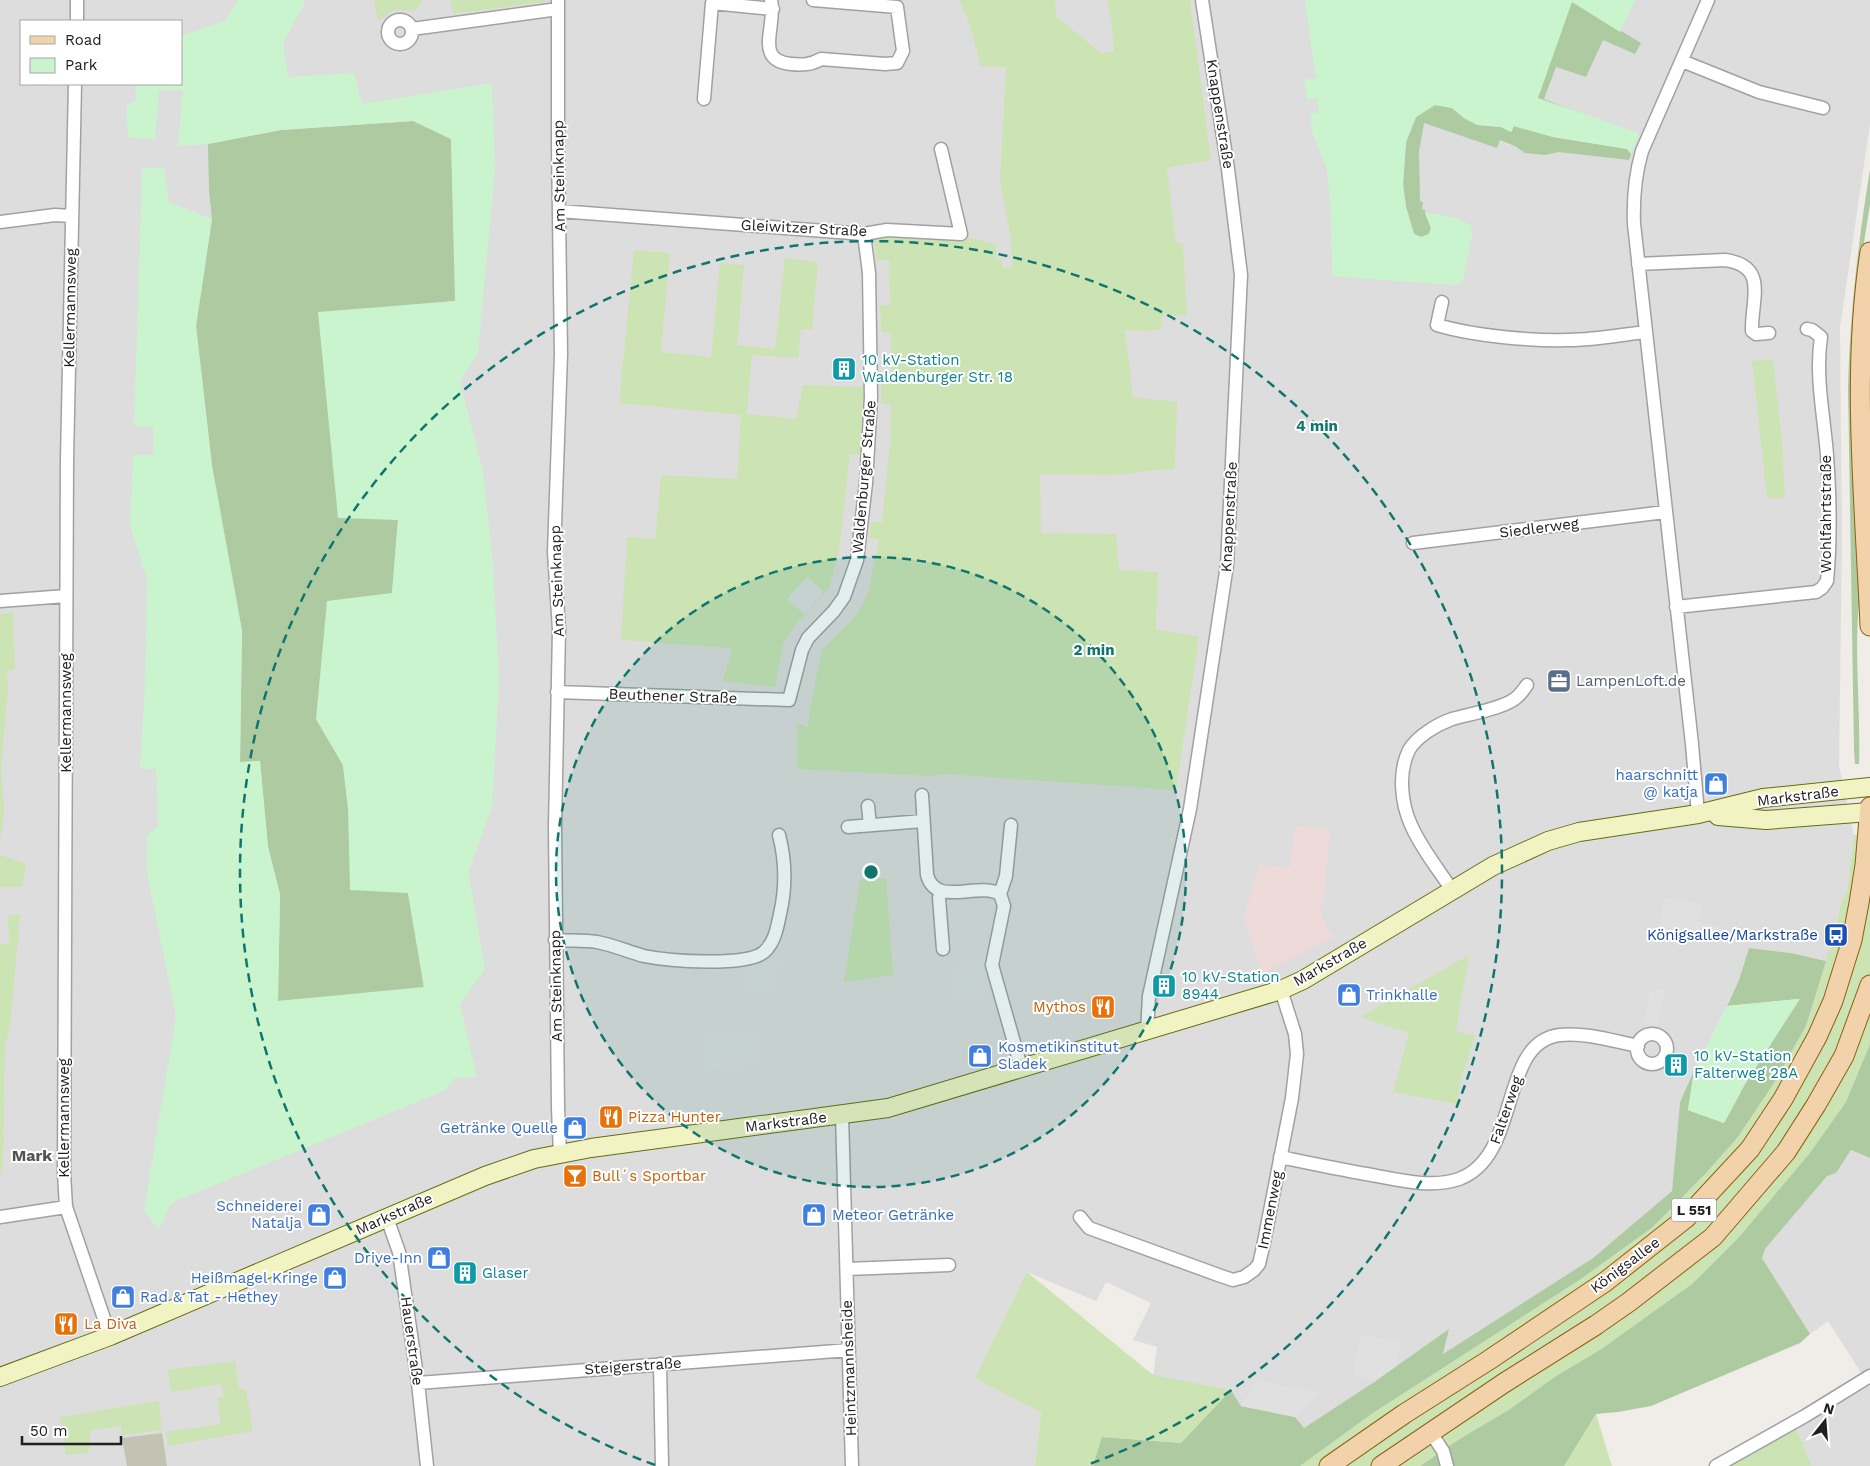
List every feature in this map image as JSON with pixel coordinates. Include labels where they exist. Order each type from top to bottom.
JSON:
[{"type":"main road","points":[[1870,252],[1863,310],[1861,406],[1870,626]]},
{"type":"main road","name":"Markstraße","points":[[0,1377],[110,1336],[510,1166],[560,1153],[888,1108],[1281,990],[1304,980],[1492,866],[1548,841],[1579,832],[1698,814],[1764,798],[1840,792],[1870,787]]},
{"type":"main road","name":"Königsallee","points":[[1328,1466],[1605,1282],[1686,1218],[1750,1149],[1783,1100],[1817,1037],[1833,1001],[1847,958],[1859,903],[1865,865],[1870,807]]},
{"type":"main road","name":"Markstraße","points":[[1698,814],[1766,820],[1870,812]]},
{"type":"main road","name":"Königsallee","points":[[1381,1466],[1629,1302],[1713,1237],[1786,1152],[1816,1105],[1844,1056],[1870,985]]},
{"type":"street","points":[[76,20],[77,0]]},
{"type":"street","points":[[704,99],[712,3],[772,4],[769,51],[774,59],[781,63],[812,64],[821,59],[832,59],[884,64],[896,63],[903,51],[898,8],[813,0]]},
{"type":"street","name":"Knappenstraße","points":[[1147,1031],[1150,996],[1190,809],[1227,565],[1241,275],[1228,169],[1202,0]]},
{"type":"street","points":[[1698,814],[1645,332],[1633,201],[1638,164],[1649,134],[1708,0]]},
{"type":"street","name":"Am Steinknapp","points":[[412,30],[558,5],[561,354],[554,552],[559,630],[555,940],[560,1153]]},
{"type":"street","points":[[1682,61],[1759,92],[1822,108]]},
{"type":"street","name":"Kellermannsweg","points":[[75,85],[67,433],[64,1173],[66,1207],[110,1336]]},
{"type":"street","name":"Gleiwitzer Straße","points":[[559,211],[864,234],[886,230],[961,234],[941,149]]},
{"type":"street","points":[[0,222],[55,215],[72,216]]},
{"type":"street","name":"Waldenburger Straße","points":[[789,700],[802,650],[808,638],[834,611],[844,597],[857,560],[866,483],[871,397],[868,273],[864,234]]},
{"type":"street","points":[[1638,264],[1725,260],[1737,262],[1747,268],[1753,277],[1755,287],[1752,331],[1756,334],[1769,333]]},
{"type":"street","points":[[1442,302],[1437,325],[1452,329],[1522,338],[1556,340],[1645,332]]},
{"type":"street","name":"Wohlfahrtstraße","points":[[1676,607],[1816,592],[1827,582],[1829,500],[1818,357],[1821,337],[1812,330],[1807,330]]},
{"type":"street","name":"Siedlerweg","points":[[1413,542],[1665,512]]},
{"type":"street","points":[[0,601],[66,596]]},
{"type":"street","points":[[1452,890],[1412,828],[1407,817],[1403,793],[1405,763],[1410,749],[1418,739],[1445,721],[1507,704],[1517,698],[1527,685]]},
{"type":"street","name":"Beuthener Straße","points":[[558,692],[789,700]]},
{"type":"street","points":[[922,795],[929,883],[941,891],[986,890],[995,891],[1000,894]]},
{"type":"street","points":[[868,806],[870,825]]},
{"type":"street","points":[[848,827],[923,822]]},
{"type":"street","points":[[1011,825],[1006,876],[1000,894],[1004,906],[992,965],[1021,1068]]},
{"type":"street","points":[[555,940],[596,942],[646,956],[675,960],[732,961],[762,954],[770,946],[775,935],[782,904],[785,871],[779,835]]},
{"type":"street","points":[[941,891],[939,898],[943,949]]},
{"type":"street","name":"Immenweg","points":[[1080,1217],[1089,1228],[1233,1280],[1244,1277],[1254,1270],[1259,1264],[1292,1098],[1297,1054],[1295,1034],[1281,990]]},
{"type":"street","name":"Falterweg","points":[[1280,1158],[1410,1182],[1444,1182],[1460,1178],[1474,1171],[1487,1158],[1494,1146],[1520,1070],[1528,1055],[1538,1045],[1551,1036],[1568,1034],[1638,1046]]},
{"type":"street","name":"Heintzmannsheide","points":[[842,1115],[852,1466]]},
{"type":"street","points":[[0,1217],[66,1207]]},
{"type":"street","name":"Hauerstraße","points":[[387,1218],[399,1252],[418,1383],[427,1466]]},
{"type":"street","points":[[847,1269],[949,1265]]},
{"type":"street","name":"Steigerstraße","points":[[418,1383],[849,1350]]},
{"type":"street","points":[[660,1364],[662,1466]]},
{"type":"street","points":[[1716,1466],[1805,1416],[1870,1376]]},
{"type":"street","points":[[1430,1433],[1443,1452],[1447,1466]]},
{"type":"shaded area","points":[[0,0],[1870,0],[1870,124],[1840,328],[1842,537],[1839,766],[1854,835],[1847,891],[1841,903],[1826,961],[1791,953],[1749,948],[1739,980],[1680,1102],[1672,1191],[1593,1258],[1443,1355],[1448,1330],[1304,1428],[1241,1406],[1231,1390],[1153,1376],[1157,1347],[1133,1340],[1151,1303],[1106,1282],[1096,1301],[1027,1272],[1041,1412],[1035,1466],[0,1466]]},
{"type":"shaded area","points":[[807,577],[824,592],[804,614],[787,599]]},
{"type":"shaded area","points":[[1295,826],[1330,829],[1324,896],[1319,911],[1333,938],[1262,973],[1244,918],[1260,865],[1290,868]]},
{"type":"shaded area","points":[[1664,897],[1702,904],[1698,922],[1720,927],[1724,939],[1660,928]]},
{"type":"shaded area","points":[[781,953],[774,996],[745,991],[745,964]]},
{"type":"shaded area","points":[[984,962],[986,996],[954,1001],[950,966]]},
{"type":"shaded area","points":[[1665,989],[1658,1025],[1644,1024],[1650,991]]},
{"type":"shaded area","points":[[702,1032],[759,1035],[761,1065],[704,1071]]},
{"type":"shaded area","points":[[1851,1150],[1870,1158],[1870,1466],[1812,1466],[1793,1420],[1863,1376],[1828,1321],[1810,1334],[1762,1258],[1765,1249],[1827,1175],[1836,1173]]},
{"type":"shaded area","points":[[1361,1334],[1400,1342],[1396,1366],[1374,1382],[1353,1374]]},
{"type":"shaded area","points":[[1256,1380],[1320,1393],[1295,1417],[1241,1406]]},
{"type":"shaded area","points":[[162,1433],[167,1466],[127,1466],[122,1438]]},
{"type":"green space","points":[[238,0],[306,0],[283,44],[288,77],[354,73],[362,104],[492,83],[495,169],[478,352],[460,382],[483,472],[493,565],[499,681],[492,807],[468,872],[485,969],[460,1004],[477,1077],[454,1078],[446,1090],[171,1203],[159,1230],[144,1210],[176,1016],[147,874],[147,835],[158,826],[156,769],[140,769],[145,687],[147,579],[130,525],[133,455],[154,455],[153,427],[134,426],[142,169],[164,167],[169,202],[212,219],[196,326],[212,466],[242,631],[240,762],[260,761],[268,847],[280,894],[278,1001],[424,987],[408,893],[350,890],[348,808],[343,765],[316,719],[327,601],[392,593],[398,520],[338,518],[318,312],[455,301],[451,139],[413,121],[281,130],[208,144],[178,146],[183,90],[159,91],[155,140],[128,137],[126,106],[137,100],[134,85],[182,85],[182,36],[225,21]]},
{"type":"green space","points":[[374,0],[422,0],[414,12],[395,10],[378,21]]},
{"type":"green space","points":[[451,0],[545,0],[545,2],[453,14]]},
{"type":"green space","points":[[959,0],[1055,0],[1056,16],[1101,53],[1114,52],[1107,0],[1190,0],[1211,160],[1167,168],[1176,243],[1183,243],[1187,315],[1162,316],[1161,329],[1150,331],[1125,330],[1133,397],[1177,402],[1175,469],[1113,475],[1040,474],[1041,533],[1116,534],[1119,570],[1158,572],[1156,629],[1199,637],[1176,790],[945,774],[930,776],[797,769],[797,723],[808,727],[822,650],[858,613],[868,593],[879,540],[869,538],[871,521],[882,523],[890,444],[891,405],[881,403],[881,376],[892,379],[891,333],[881,332],[880,304],[890,306],[889,260],[876,260],[874,236],[936,235],[983,241],[996,245],[997,259],[1001,258],[1003,268],[1013,267],[1010,235],[1000,179],[1006,67],[981,66],[970,25]]},
{"type":"green space","points":[[1305,0],[1635,0],[1620,32],[1572,2],[1538,98],[1639,133],[1631,154],[1627,149],[1553,137],[1514,126],[1511,132],[1501,127],[1477,125],[1464,118],[1452,108],[1435,105],[1416,117],[1406,142],[1403,184],[1406,207],[1414,234],[1421,237],[1429,234],[1431,228],[1425,213],[1455,218],[1471,226],[1472,235],[1464,277],[1461,283],[1454,285],[1332,276],[1331,211],[1327,169],[1313,135],[1310,114],[1319,112],[1317,99],[1329,97],[1307,99],[1304,80],[1316,78]]},
{"type":"green space","points":[[1540,0],[1632,0],[1616,28],[1641,43],[1635,54],[1603,40],[1586,77],[1556,67],[1544,99],[1590,117],[1526,122]]},
{"type":"green space","points":[[1435,105],[1452,108],[1464,118],[1477,125],[1501,127],[1511,132],[1514,126],[1553,137],[1627,149],[1631,154],[1629,160],[1558,152],[1545,155],[1525,153],[1515,146],[1500,140],[1497,148],[1424,123],[1419,152],[1420,201],[1423,202],[1422,209],[1425,210],[1431,228],[1429,234],[1421,237],[1414,234],[1406,207],[1403,184],[1406,142],[1416,117]]},
{"type":"green space","points":[[413,121],[451,139],[456,301],[318,313],[398,520],[392,593],[316,719],[343,765],[348,808],[408,893],[424,988],[278,1001],[280,894],[268,847],[260,761],[240,762],[242,631],[212,466],[196,326],[212,219],[209,191],[208,144],[281,130]]},
{"type":"green space","points":[[1870,169],[1870,204],[1860,268],[1860,594],[1857,636],[1859,764],[1855,764],[1848,387],[1855,278]]},
{"type":"green space","points":[[634,250],[670,253],[661,352],[711,357],[720,263],[744,265],[737,345],[775,349],[785,258],[818,262],[812,330],[801,329],[798,358],[752,355],[747,414],[796,419],[803,385],[864,387],[861,455],[850,454],[839,551],[829,588],[796,624],[783,645],[775,687],[723,681],[732,648],[621,640],[627,537],[655,539],[661,475],[737,479],[741,415],[619,403]]},
{"type":"green space","points":[[1773,359],[1782,442],[1785,498],[1767,498],[1752,361]]},
{"type":"green space","points":[[13,611],[15,669],[7,671],[8,688],[1,770],[4,812],[0,841],[0,615]]},
{"type":"green space","points":[[1854,835],[1870,836],[1870,1044],[1846,1103],[1810,1154],[1740,1236],[1692,1284],[1642,1322],[1420,1466],[1300,1466],[1373,1413],[1581,1279],[1653,1227],[1738,1137],[1774,1083],[1806,1026],[1841,903],[1847,891]]},
{"type":"green space","points":[[0,855],[26,864],[22,887],[0,887]]},
{"type":"green space","points":[[886,878],[893,975],[844,982],[860,880]]},
{"type":"green space","points":[[20,914],[11,1019],[5,1049],[3,1164],[0,1175],[0,944],[9,944],[8,916]]},
{"type":"green space","points":[[1749,948],[1791,953],[1826,961],[1806,1026],[1774,1083],[1738,1137],[1653,1227],[1581,1279],[1373,1413],[1300,1466],[1093,1466],[1102,1437],[1181,1443],[1231,1390],[1241,1406],[1295,1417],[1304,1428],[1449,1329],[1443,1354],[1593,1258],[1672,1191],[1680,1102],[1694,1071],[1688,1110],[1724,1123],[1745,1084],[1799,999],[1727,1006],[1739,980]]},
{"type":"green space","points":[[1469,955],[1456,1031],[1475,1036],[1460,1083],[1457,1104],[1393,1092],[1409,1033],[1360,1017]]},
{"type":"green space","points":[[1800,999],[1745,1084],[1724,1123],[1688,1110],[1694,1071],[1727,1006]]},
{"type":"green space","points":[[1870,1044],[1870,1158],[1851,1150],[1836,1173],[1827,1176],[1765,1249],[1762,1258],[1810,1334],[1800,1343],[1651,1406],[1596,1414],[1564,1466],[1420,1466],[1458,1440],[1510,1409],[1556,1376],[1603,1348],[1692,1284],[1740,1236],[1810,1153],[1846,1102]]},
{"type":"green space","points":[[1027,1272],[1153,1375],[1231,1390],[1181,1443],[1103,1437],[1093,1466],[1035,1466],[1041,1412],[975,1378]]},
{"type":"green space","points":[[235,1361],[239,1389],[246,1389],[253,1431],[168,1446],[166,1432],[221,1424],[217,1398],[224,1397],[221,1384],[171,1392],[168,1370]]},
{"type":"green space","points":[[159,1401],[162,1430],[122,1435],[121,1426],[90,1430],[90,1447],[87,1453],[66,1455],[60,1417]]},
{"type":"green space","points":[[1596,1414],[1612,1466],[1564,1466]]},
{"type":"green space","points":[[1793,1420],[1812,1466],[1712,1466]]},
{"type":"place","name":"10 kV-Station Waldenburger Str. 18","points":[[844,369]]},
{"type":"place","name":"LampenLoft.de","points":[[1559,681]]},
{"type":"place","name":"haarschnitt @ katja","points":[[1716,784]]},
{"type":"place","name":"Königsallee/Markstraße","points":[[1836,935]]},
{"type":"place","name":"10 kV-Station 8944","points":[[1164,986]]},
{"type":"place","name":"Trinkhalle","points":[[1349,995]]},
{"type":"place","name":"Mythos","points":[[1103,1007]]},
{"type":"place","name":"Kosmetikinstitut Sladek","points":[[980,1056]]},
{"type":"place","name":"10 kV-Station Falterweg 28A","points":[[1676,1065]]},
{"type":"place","name":"Pizza Hunter","points":[[611,1117]]},
{"type":"place","name":"Getränke Quelle","points":[[575,1128]]},
{"type":"place","name":"Bull´s Sportbar","points":[[575,1176]]},
{"type":"place","name":"Schneiderei Natalja","points":[[319,1215]]},
{"type":"place","name":"Meteor Getränke","points":[[814,1215]]},
{"type":"place","name":"Drive-Inn","points":[[439,1258]]},
{"type":"place","name":"Glaser","points":[[465,1273]]},
{"type":"place","name":"Heißmagel Kringe","points":[[335,1278]]},
{"type":"place","name":"Rad & Tat - Hethey","points":[[123,1297]]},
{"type":"place","name":"La Diva","points":[[66,1324]]},
{"type":"district","name":"Mark","points":[[32,1155]]}]
